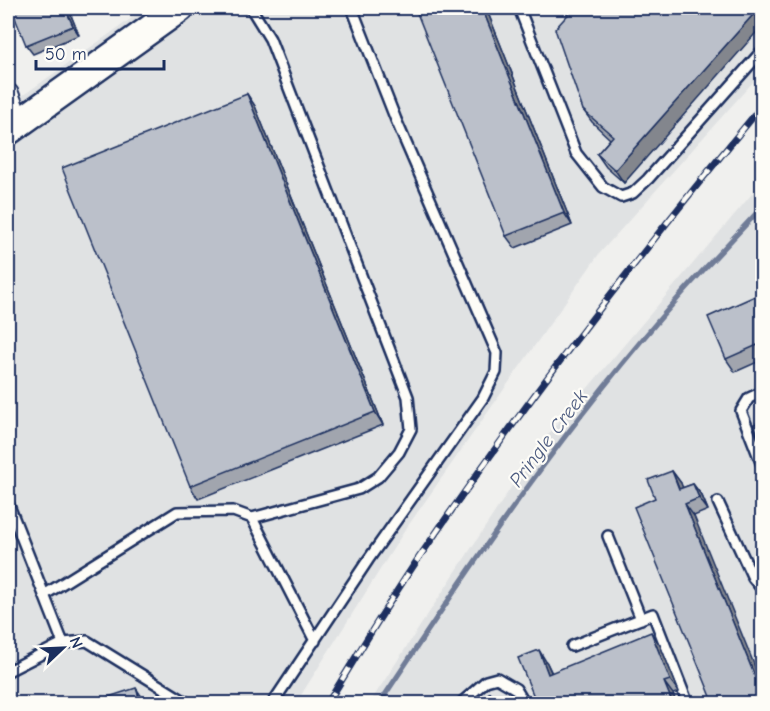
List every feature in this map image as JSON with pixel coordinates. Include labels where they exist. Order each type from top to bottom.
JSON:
[{"type":"street","points":[[8,94],[13,127],[180,8]]},
{"type":"lane","points":[[44,595],[177,512],[233,511],[252,518],[359,489],[378,477],[399,452],[411,429],[412,412],[408,397],[323,171],[270,39],[251,8]]},
{"type":"lane","points":[[272,704],[368,560],[483,398],[496,372],[497,353],[396,120],[352,8]]},
{"type":"lane","points":[[519,8],[576,153],[603,187],[621,197],[633,193],[648,179],[762,51]]},
{"type":"lane","points":[[762,392],[749,398],[741,411],[762,465]]},
{"type":"lane","points":[[718,502],[753,578],[762,589]]},
{"type":"lane","points":[[8,503],[63,643]]},
{"type":"lane","points":[[252,518],[315,641]]},
{"type":"lane","points":[[608,536],[640,619]]},
{"type":"lane","points":[[572,646],[653,614],[688,704]]},
{"type":"lane","points":[[8,671],[63,643],[87,641],[189,704]]},
{"type":"lane","points":[[460,704],[486,681],[497,678],[516,689],[525,704]]},
{"type":"shaded area","points":[[146,8],[762,8],[762,72],[599,254],[405,530],[296,703],[8,703],[8,106]]},
{"type":"shaded area","points":[[762,182],[762,703],[369,704],[537,448]]},
{"type":"building","points":[[11,8],[65,8],[73,26],[26,45]]},
{"type":"building","points":[[415,8],[482,8],[564,213],[506,236]]},
{"type":"building","points":[[574,8],[759,8],[615,170],[597,154],[613,136],[583,110],[555,29]]},
{"type":"building","points":[[247,94],[375,412],[190,486],[62,168]]},
{"type":"building","points":[[762,293],[762,343],[726,359],[708,317]]},
{"type":"building","points":[[762,421],[762,445],[754,424]]},
{"type":"building","points":[[672,471],[679,489],[693,484],[699,498],[685,504],[762,694],[762,704],[714,704],[634,507],[655,498],[648,480]]},
{"type":"building","points":[[651,632],[670,680],[664,682],[673,704],[537,704],[518,658],[539,650],[548,674]]},
{"type":"building","points":[[136,688],[141,704],[87,704]]},
{"type":"building","points":[[490,692],[500,704],[477,704]]},
{"type":"waterway","name":"Pringle Creek","points":[[379,704],[485,546],[559,444],[689,285],[762,207]]},
{"type":"railway","points":[[327,704],[388,604],[466,489],[548,377],[674,213],[762,106]]}]
